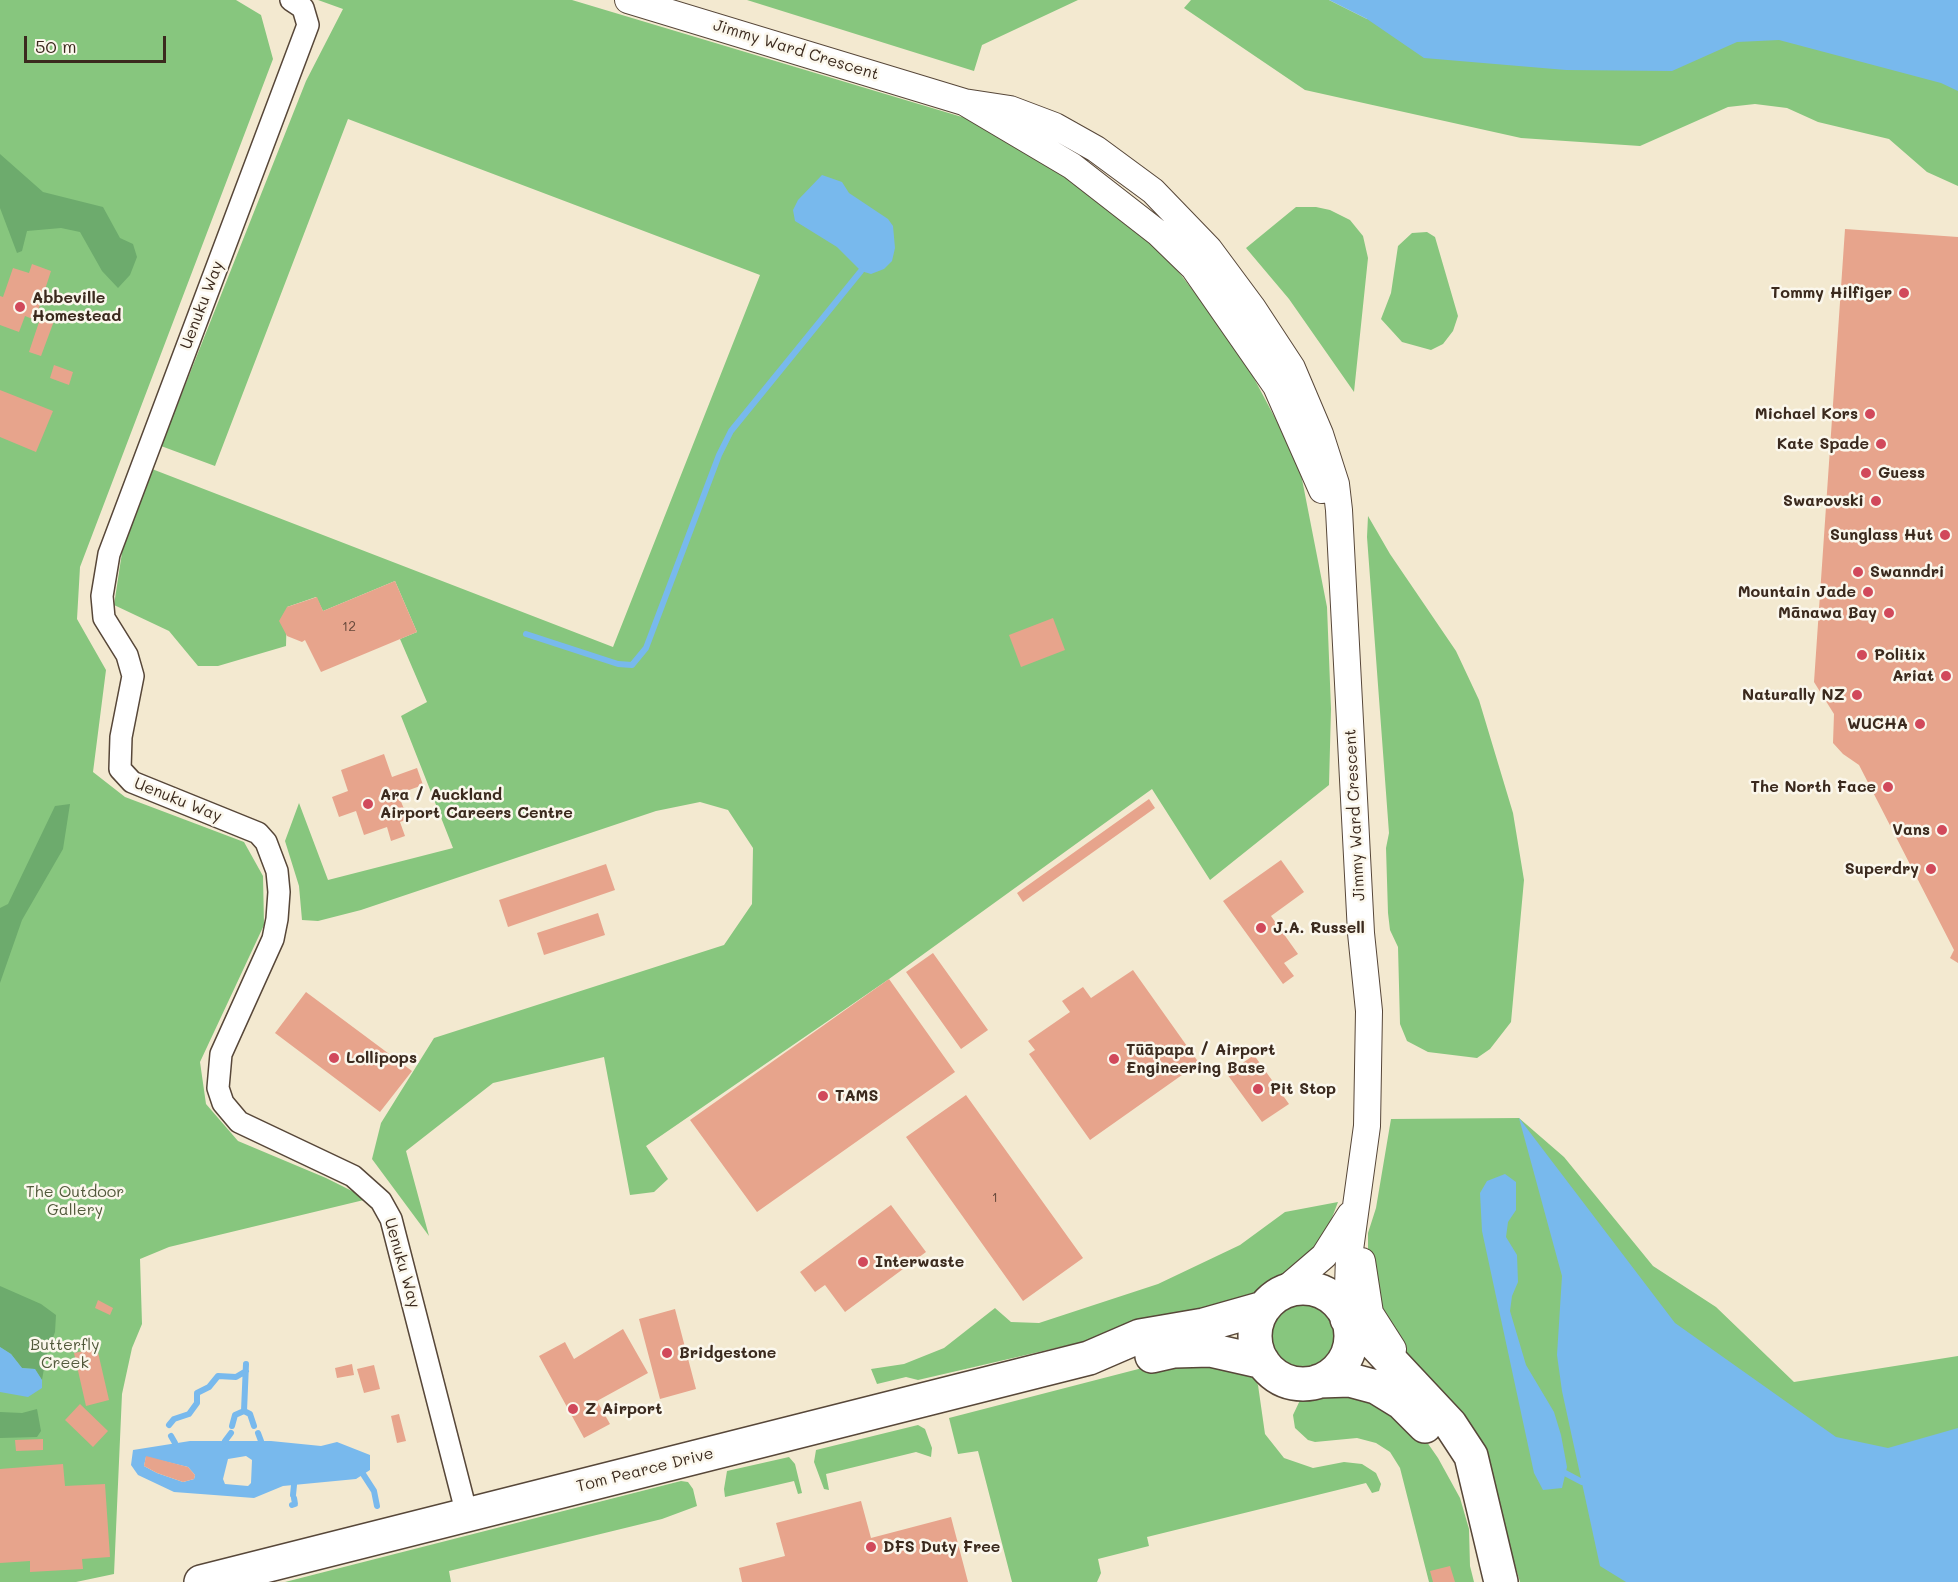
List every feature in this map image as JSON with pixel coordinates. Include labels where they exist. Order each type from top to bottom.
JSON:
[{"type":"main road","points":[[1485,1524],[1440,1446],[1402,1403],[1389,1393],[1364,1383],[1336,1379],[1304,1384],[1288,1382],[1275,1375],[1263,1362],[1255,1339],[1256,1323],[1273,1300],[1297,1288],[1313,1289],[1327,1295],[1450,1424],[1475,1468],[1485,1524],[1501,1582]]},
{"type":"main road","name":"Tom Pearce Drive","points":[[201,1582],[1089,1358],[1140,1336],[1204,1325],[1273,1300]]},
{"type":"main road","points":[[1319,1381],[1332,1374],[1343,1363],[1349,1349],[1351,1334],[1347,1318]]},
{"type":"main road","name":"Tom Pearce Drive","points":[[1089,1358],[1144,1357],[1194,1350],[1230,1353],[1263,1362]]},
{"type":"street","name":"Uenuku Way","points":[[291,0],[303,8],[308,25],[108,554],[102,596],[104,618],[127,655],[133,675],[121,737],[120,769],[132,782],[258,833],[266,842],[277,871],[279,892],[277,919],[273,939],[221,1054],[216,1079],[218,1088],[223,1103],[239,1122],[353,1176],[381,1202],[391,1219],[467,1515]]},
{"type":"street","name":"Jimmy Ward Crescent","points":[[628,0],[964,102],[1072,166],[1158,233],[1194,268],[1276,386],[1316,473],[1338,532],[1345,578],[1360,933],[1369,1011],[1367,1126],[1349,1257],[1347,1318]]},
{"type":"street","name":"Jimmy Ward Crescent","points":[[1273,1300],[1324,1256],[1356,1204]]},
{"type":"street","points":[[1356,1204],[1370,1313],[1381,1334],[1423,1384],[1450,1424]]},
{"type":"green space","points":[[0,0],[236,0],[261,15],[273,59],[80,567],[77,619],[106,670],[93,772],[125,797],[244,842],[263,876],[264,925],[200,1062],[206,1104],[238,1141],[326,1178],[368,1199],[169,1247],[140,1259],[142,1324],[132,1348],[122,1394],[114,1574],[76,1582],[0,1582]]},
{"type":"green space","points":[[318,0],[572,0],[982,123],[1094,190],[1171,262],[1239,350],[1283,433],[1301,474],[1327,607],[1331,709],[1329,785],[1210,880],[1152,789],[889,979],[646,1146],[668,1179],[654,1192],[630,1195],[604,1057],[493,1083],[406,1151],[429,1236],[372,1159],[381,1123],[434,1038],[724,945],[752,904],[753,848],[728,810],[700,802],[656,811],[361,910],[318,921],[302,920],[299,886],[285,841],[299,803],[328,880],[453,848],[401,716],[427,702],[400,639],[417,632],[395,581],[323,611],[316,597],[287,607],[286,646],[218,666],[198,666],[169,631],[114,605],[123,546],[152,469],[613,647],[760,275],[348,119],[215,466],[161,446],[306,81],[343,9]]},
{"type":"green space","points":[[747,0],[1078,0],[982,45],[974,71]]},
{"type":"green space","points":[[1191,0],[1329,0],[1367,19],[1958,0],[1958,186],[1927,172],[1889,139],[1818,122],[1787,108],[1755,104],[1728,107],[1640,146],[1521,138],[1305,90],[1184,8]]},
{"type":"green space","points":[[0,154],[43,192],[103,207],[120,238],[133,244],[137,257],[130,275],[118,288],[102,271],[80,232],[61,228],[27,231],[22,251],[17,253],[0,208]]},
{"type":"green space","points":[[1296,207],[1330,210],[1350,220],[1363,236],[1368,258],[1354,392],[1289,299],[1246,248]]},
{"type":"green space","points":[[1427,232],[1435,237],[1458,316],[1453,331],[1443,344],[1431,350],[1402,342],[1381,319],[1391,293],[1398,246],[1412,233]]},
{"type":"green space","points":[[1368,516],[1390,554],[1456,651],[1479,700],[1513,813],[1524,880],[1511,1022],[1490,1049],[1477,1058],[1428,1052],[1407,1041],[1400,1024],[1398,947],[1390,930],[1388,913],[1386,848],[1389,833],[1367,537]]},
{"type":"green space","points":[[70,804],[63,849],[22,920],[0,983],[0,908],[8,904],[55,806]]},
{"type":"green space","points":[[1519,1118],[1564,1157],[1653,1266],[1716,1307],[1794,1382],[1958,1356],[1958,1582],[1520,1582],[1489,1477],[1400,1354],[1373,1300],[1368,1268],[1368,1233],[1376,1208],[1391,1119]]},
{"type":"green space","points":[[1338,1202],[1322,1244],[1289,1276],[1250,1303],[918,1380],[906,1377],[877,1384],[871,1369],[904,1364],[944,1348],[995,1308],[1011,1322],[1039,1323],[1158,1284],[1240,1245],[1285,1212]]},
{"type":"green space","points":[[0,1286],[41,1304],[56,1315],[55,1332],[46,1357],[42,1380],[35,1369],[22,1368],[11,1354],[0,1347]]},
{"type":"green space","points":[[1308,1301],[1320,1307],[1329,1316],[1335,1328],[1333,1348],[1325,1359],[1308,1369],[1294,1369],[1277,1359],[1269,1348],[1267,1328],[1277,1311],[1288,1303]]},
{"type":"green space","points":[[1181,1358],[1253,1376],[1258,1385],[1265,1434],[1284,1458],[1313,1468],[1344,1462],[1362,1464],[1376,1473],[1381,1484],[1379,1491],[1372,1493],[1366,1483],[1147,1537],[1149,1546],[1098,1559],[1101,1573],[1097,1582],[1012,1582],[978,1451],[958,1454],[949,1418]]},
{"type":"green space","points":[[1348,1386],[1422,1435],[1438,1458],[1460,1498],[1469,1529],[1470,1566],[1474,1582],[1429,1582],[1400,1468],[1390,1452],[1376,1443],[1357,1438],[1315,1442],[1308,1440],[1295,1428],[1293,1415],[1302,1396],[1309,1391]]},
{"type":"green space","points":[[37,1409],[41,1431],[37,1437],[0,1438],[0,1412],[22,1413]]},
{"type":"green space","points":[[918,1425],[925,1429],[932,1448],[931,1457],[916,1452],[826,1474],[829,1490],[824,1489],[814,1462],[816,1450]]},
{"type":"green space","points":[[789,1457],[795,1464],[802,1493],[798,1494],[794,1481],[725,1497],[727,1471]]},
{"type":"green space","points":[[681,1481],[688,1482],[693,1489],[697,1506],[662,1519],[449,1571],[451,1582],[285,1582]]},
{"type":"water","points":[[1329,0],[1958,0],[1958,91],[1941,83],[1779,40],[1737,42],[1672,71],[1566,70],[1424,58],[1367,19]]},
{"type":"water","points":[[822,175],[842,182],[849,193],[888,219],[893,226],[895,248],[892,261],[884,269],[871,274],[861,271],[837,247],[795,221],[793,210],[798,200]]},
{"type":"water","points":[[1519,1118],[1675,1323],[1836,1437],[1888,1448],[1958,1428],[1958,1582],[1626,1582],[1600,1566],[1562,1391],[1557,1355],[1562,1276]]},
{"type":"water","points":[[1505,1174],[1516,1182],[1516,1210],[1508,1222],[1506,1237],[1517,1255],[1518,1282],[1512,1296],[1510,1311],[1526,1365],[1554,1412],[1561,1435],[1567,1467],[1562,1488],[1543,1490],[1534,1473],[1482,1231],[1480,1193],[1487,1181]]},
{"type":"water","points":[[0,1347],[11,1354],[22,1368],[35,1369],[42,1380],[42,1388],[28,1397],[0,1392]]},
{"type":"water","points":[[190,1441],[271,1441],[321,1446],[337,1442],[370,1455],[370,1470],[356,1479],[283,1486],[254,1498],[174,1492],[138,1475],[131,1465],[133,1450]],"holes":[[[246,1456],[252,1460],[251,1483],[248,1486],[225,1484],[223,1479],[228,1459]],[[146,1457],[188,1467],[195,1475],[194,1479],[183,1482],[157,1473],[144,1466]]]},
{"type":"building","name":"Mānawa Bay","points":[[1845,229],[1958,237],[1958,963],[1950,958],[1954,950],[1859,765],[1843,754],[1833,743],[1834,714],[1814,682]]},
{"type":"building","name":"Abbeville Homestead","points":[[32,264],[51,271],[35,320],[25,316],[19,332],[0,325],[0,296],[3,297],[13,268],[29,273]]},
{"type":"building","points":[[41,316],[54,321],[41,356],[29,352]]},
{"type":"building","points":[[54,365],[73,372],[69,385],[50,378]]},
{"type":"building","points":[[0,390],[53,411],[36,452],[0,437]]},
{"type":"building","points":[[395,581],[417,632],[321,672],[305,640],[302,642],[287,636],[279,621],[287,607],[317,597],[323,611]]},
{"type":"building","points":[[1053,618],[1065,650],[1021,667],[1009,635]]},
{"type":"building","name":"Ara / Auckland Airport Careers Centre","points":[[384,754],[392,777],[417,768],[423,785],[398,794],[408,819],[400,822],[405,836],[391,841],[387,827],[364,835],[356,811],[339,817],[332,797],[348,791],[341,770]]},
{"type":"building","points":[[1149,799],[1155,808],[1023,902],[1017,893]]},
{"type":"building","name":"J.A. Russell","points":[[1281,860],[1304,892],[1271,916],[1298,954],[1284,963],[1294,976],[1283,984],[1223,901]]},
{"type":"building","points":[[606,864],[615,890],[508,927],[499,900]]},
{"type":"building","points":[[598,913],[605,935],[544,955],[537,933]]},
{"type":"building","points":[[933,953],[988,1030],[961,1049],[906,972]]},
{"type":"building","name":"Tūāpapa / Airport Engineering Base","points":[[1133,970],[1199,1063],[1090,1140],[1029,1054],[1035,1050],[1028,1041],[1070,1012],[1062,1001],[1083,987],[1091,998]]},
{"type":"building","name":"TAMS","points":[[889,979],[955,1072],[757,1212],[690,1120]]},
{"type":"building","points":[[306,992],[412,1071],[380,1112],[275,1033]]},
{"type":"building","name":"Pit Stop","points":[[1254,1055],[1289,1104],[1262,1122],[1227,1074]]},
{"type":"building","name":"TAMS","points":[[966,1095],[1083,1258],[1023,1301],[906,1137]]},
{"type":"building","name":"Interwaste","points":[[891,1205],[926,1252],[845,1312],[825,1285],[815,1292],[800,1272]]},
{"type":"building","points":[[98,1300],[113,1308],[110,1315],[95,1308]]},
{"type":"building","name":"Bridgestone","points":[[675,1309],[696,1389],[660,1399],[639,1319]]},
{"type":"building","points":[[623,1329],[648,1373],[597,1401],[610,1424],[584,1438],[539,1356],[565,1342],[574,1359]]},
{"type":"building","points":[[97,1348],[109,1400],[86,1406],[74,1353]]},
{"type":"building","points":[[352,1364],[354,1375],[337,1378],[335,1368]]},
{"type":"building","points":[[374,1365],[380,1389],[364,1393],[357,1369]]},
{"type":"building","points":[[80,1404],[108,1431],[93,1447],[65,1420]]},
{"type":"building","points":[[399,1414],[406,1441],[397,1443],[391,1416]]},
{"type":"building","points":[[43,1439],[43,1450],[16,1451],[15,1440]]},
{"type":"building","points":[[146,1456],[188,1467],[195,1475],[194,1479],[183,1482],[157,1473],[144,1466]]},
{"type":"building","points":[[63,1464],[65,1486],[105,1484],[110,1557],[82,1559],[83,1569],[30,1572],[30,1561],[0,1563],[0,1469]]},
{"type":"building","name":"DFS Duty Free","points":[[861,1501],[871,1538],[951,1517],[968,1582],[742,1582],[739,1568],[785,1556],[776,1523]]},
{"type":"building","points":[[1450,1566],[1455,1582],[1433,1582],[1430,1571]]},
{"type":"waterway","points":[[526,634],[618,664],[632,665],[646,648],[719,455],[731,431],[861,271]]},
{"type":"waterway","points":[[246,1364],[244,1411],[250,1414],[254,1426]]},
{"type":"waterway","points":[[169,1425],[174,1419],[189,1414],[197,1403],[197,1393],[209,1387],[218,1376],[236,1377],[246,1371]]},
{"type":"waterway","points":[[232,1426],[235,1415],[244,1411]]},
{"type":"waterway","points":[[225,1441],[231,1433]]},
{"type":"waterway","points":[[258,1433],[261,1441]]},
{"type":"waterway","points":[[171,1436],[175,1443]]},
{"type":"waterway","points":[[1565,1473],[1582,1482]]},
{"type":"waterway","points":[[363,1474],[374,1491],[377,1506]]},
{"type":"waterway","points":[[293,1495],[294,1485]]},
{"type":"waterway","points":[[292,1505],[295,1504],[294,1498]]},
{"type":"place","name":"Tommy Hilfiger","points":[[1904,293]]},
{"type":"place","name":"Abbeville Homestead","points":[[20,307]]},
{"type":"place","name":"Michael Kors","points":[[1870,414]]},
{"type":"place","name":"Kate Spade","points":[[1881,444]]},
{"type":"place","name":"Guess","points":[[1866,473]]},
{"type":"place","name":"Swarovski","points":[[1876,501]]},
{"type":"place","name":"Sunglass Hut","points":[[1945,535]]},
{"type":"place","name":"Swanndri","points":[[1858,572]]},
{"type":"place","name":"Mountain Jade","points":[[1868,592]]},
{"type":"place","name":"Mānawa Bay","points":[[1889,613]]},
{"type":"place","name":"Politix","points":[[1862,655]]},
{"type":"place","name":"Ariat","points":[[1946,676]]},
{"type":"place","name":"Naturally NZ","points":[[1857,695]]},
{"type":"place","name":"WUCHA","points":[[1920,724]]},
{"type":"place","name":"The North Face","points":[[1888,787]]},
{"type":"place","name":"Ara / Auckland Airport Careers Centre","points":[[368,804]]},
{"type":"place","name":"Vans","points":[[1942,830]]},
{"type":"place","name":"Superdry","points":[[1931,869]]},
{"type":"place","name":"J.A. Russell","points":[[1261,928]]},
{"type":"place","name":"Lollipops","points":[[334,1058]]},
{"type":"place","name":"Tūāpapa / Airport Engineering Base","points":[[1114,1059]]},
{"type":"place","name":"Pit Stop","points":[[1258,1089]]},
{"type":"place","name":"TAMS","points":[[823,1096]]},
{"type":"place","name":"Interwaste","points":[[863,1262]]},
{"type":"place","name":"Bridgestone","points":[[667,1353]]},
{"type":"place","name":"Z Airport","points":[[573,1409]]},
{"type":"place","name":"DFS Duty Free","points":[[871,1547]]},
{"type":"park label","name":"The Outdoor Gallery","points":[[75,1201]]},
{"type":"park label","name":"Butterfly Creek","points":[[65,1354]]}]
